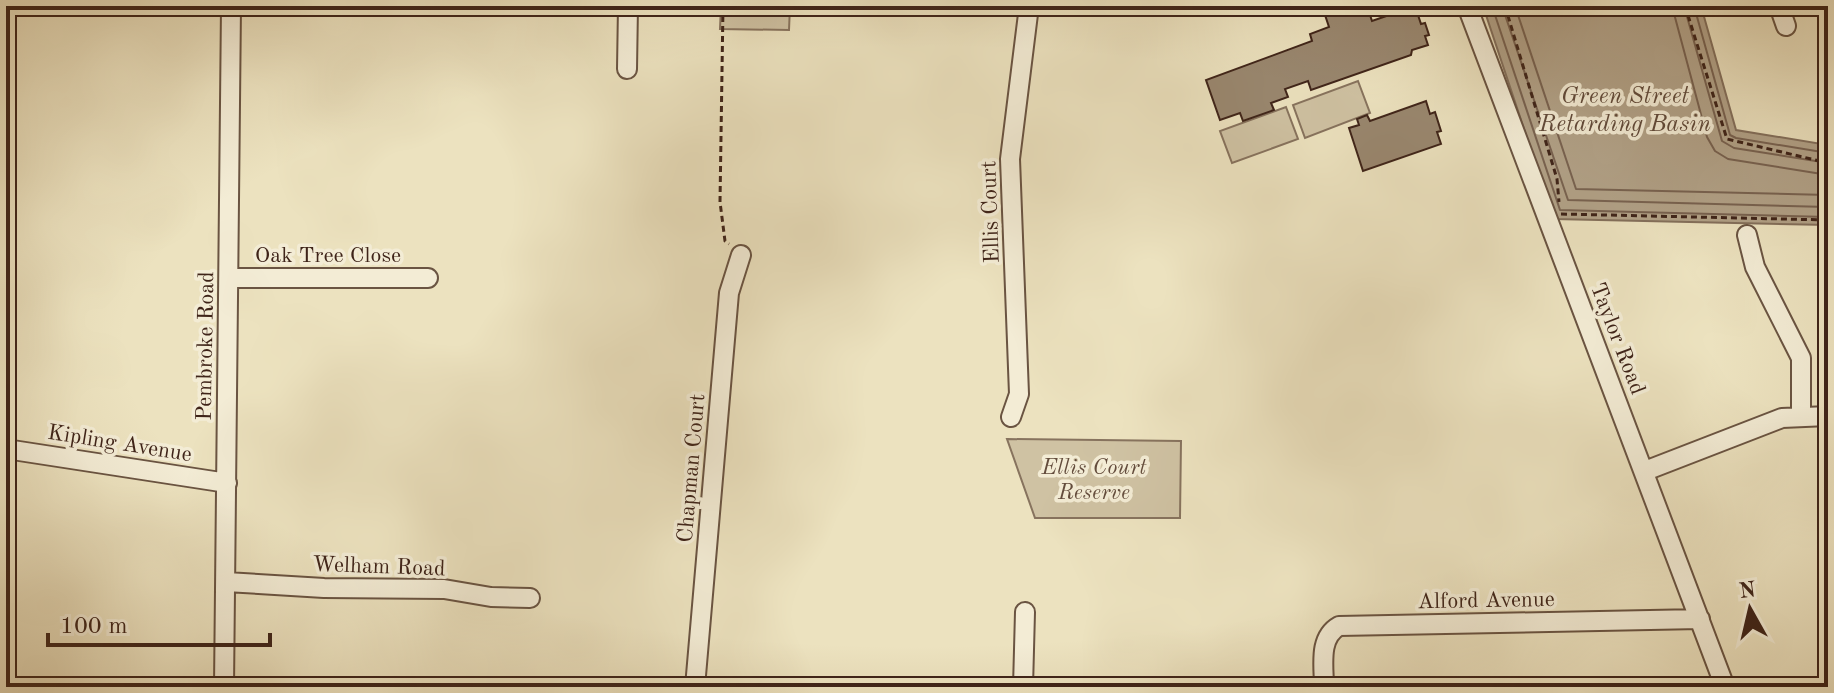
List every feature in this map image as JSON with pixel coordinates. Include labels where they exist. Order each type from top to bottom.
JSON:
[{"type":"street","name":"Pembroke Road","points":[[224,687],[231,6]]},
{"type":"street","points":[[627,69],[628,6]]},
{"type":"street","name":"Ellis Court","points":[[1011,417],[1019,394],[1010,159],[1029,6]]},
{"type":"street","name":"Taylor Road","points":[[1467,6],[1725,687]]},
{"type":"street","points":[[1779,6],[1786,26]]},
{"type":"street","points":[[1747,235],[1755,267],[1801,358],[1801,415]]},
{"type":"street","name":"Chapman Court","points":[[695,687],[729,293],[741,255]]},
{"type":"street","name":"Oak Tree Close","points":[[229,278],[428,278]]},
{"type":"street","points":[[1645,471],[1782,418],[1828,416]]},
{"type":"street","name":"Kipling Avenue","points":[[6,449],[227,483]]},
{"type":"street","name":"Welham Road","points":[[226,582],[324,588],[444,589],[491,597],[530,598]]},
{"type":"street","points":[[1023,687],[1025,612]]},
{"type":"street","name":"Alford Avenue","points":[[1324,687],[1324,646],[1331,631],[1339,626],[1700,619]]},
{"type":"path","points":[[723,6],[720,202],[725,241],[741,255]]},
{"type":"path","points":[[1505,6],[1557,179],[1560,214],[1828,220]]},
{"type":"path","points":[[1685,6],[1727,139],[1828,163]]},
{"type":"green space","points":[[721,6],[790,6],[789,30],[720,29]]},
{"type":"green space","points":[[1358,81],[1370,113],[1305,138],[1293,105]]},
{"type":"green space","points":[[1286,107],[1298,139],[1232,163],[1220,131]]},
{"type":"green space","name":"Ellis Court Reserve","points":[[1007,439],[1181,441],[1180,518],[1035,518]]},
{"type":"water","name":"Green Street Retarding Basin","points":[[1483,6],[1701,6],[1736,130],[1828,145],[1828,225],[1554,219]]},
{"type":"building","points":[[1322,6],[1367,6],[1372,21],[1395,13],[1394,9],[1415,6],[1421,24],[1425,23],[1429,35],[1425,36],[1428,45],[1412,50],[1411,55],[1311,90],[1308,81],[1285,89],[1288,97],[1271,103],[1274,110],[1243,121],[1240,113],[1220,120],[1206,80],[1312,41],[1310,34],[1329,27]]},
{"type":"building","points":[[1426,101],[1430,114],[1435,112],[1441,144],[1363,171],[1349,128],[1359,125],[1357,119],[1367,115],[1370,121]]}]
